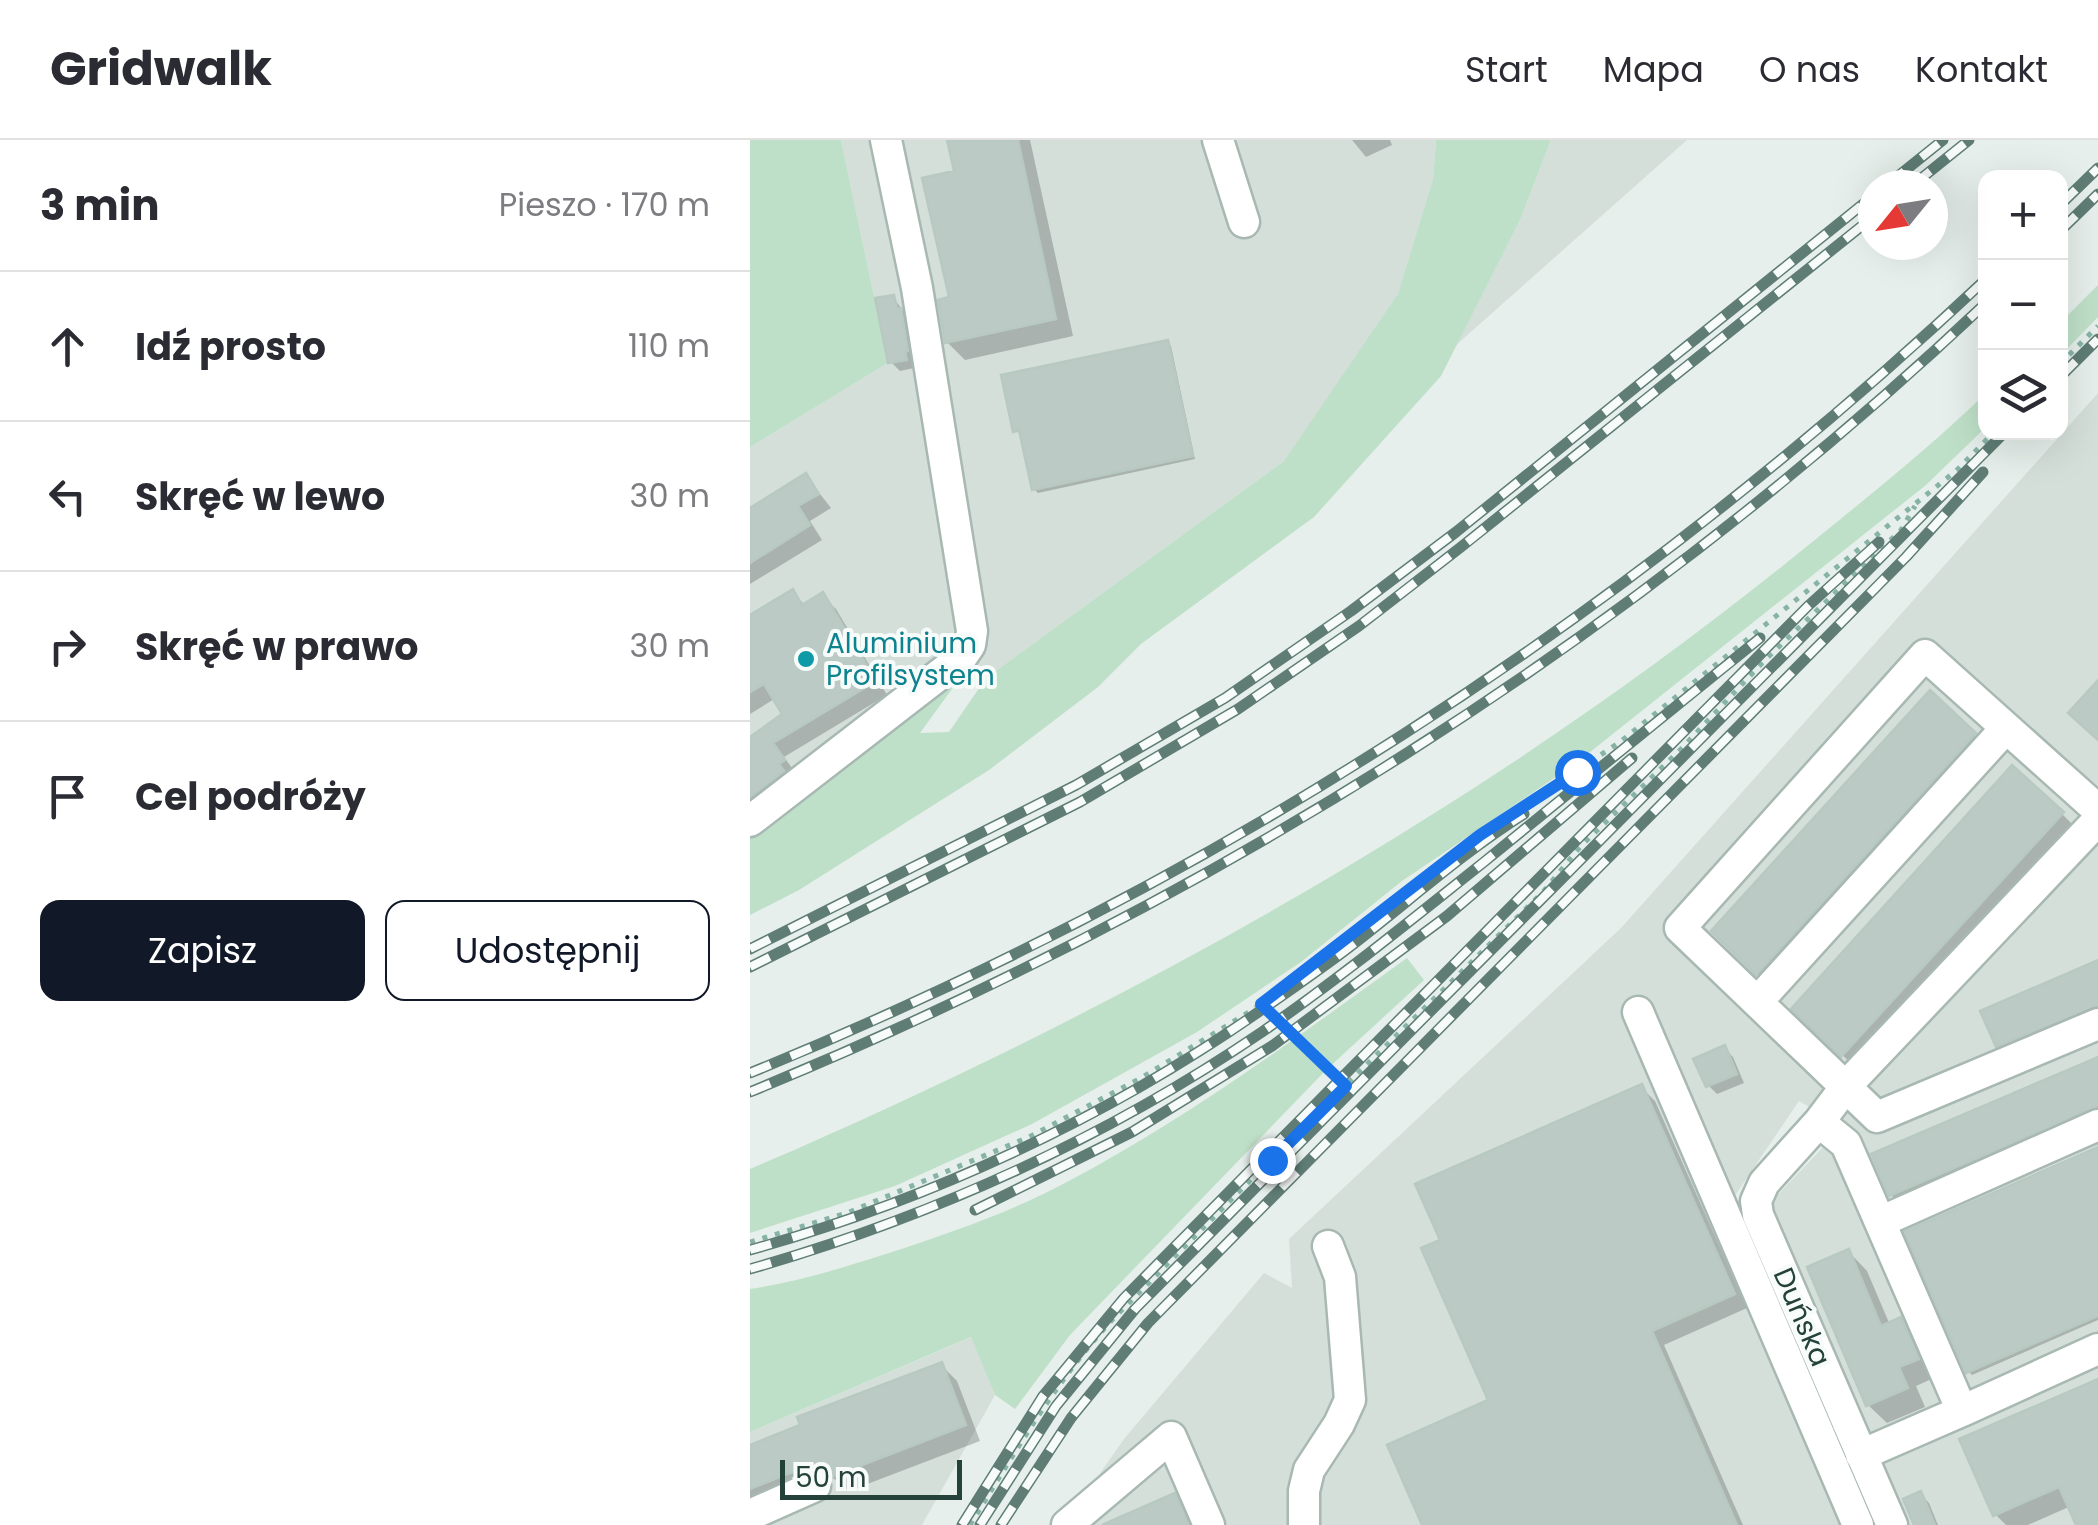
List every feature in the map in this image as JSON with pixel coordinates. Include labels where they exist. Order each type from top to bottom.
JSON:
[{"type":"street","points":[[750,820],[962,658],[970,646],[972,631],[916,288],[886,140]]},
{"type":"street","points":[[1218,140],[1244,222]]},
{"type":"street","points":[[2098,810],[1925,655],[1680,928],[1878,1118],[2098,1024]]},
{"type":"street","points":[[1758,1001],[2006,728]]},
{"type":"street","points":[[1962,1411],[1846,1144],[1819,1122],[1846,1085],[2098,820]]},
{"type":"street","points":[[1638,1012],[1858,1525]]},
{"type":"street","name":"Duńska","points":[[1819,1122],[1764,1183],[1756,1201],[1758,1215],[1892,1525]]},
{"type":"street","points":[[1880,1222],[2098,1124]]},
{"type":"street","points":[[1304,1525],[1304,1490],[1309,1470],[1350,1400],[1340,1277],[1328,1246]]},
{"type":"street","points":[[1861,1456],[2098,1349]]},
{"type":"street","points":[[1067,1525],[1172,1437],[1209,1525]]},
{"type":"street","points":[[750,1515],[815,1486]]},
{"type":"path","points":[[2068,356],[2098,326]]},
{"type":"path","points":[[750,1242],[847,1213],[1029,1137],[1141,1078],[1261,1004],[1480,835],[1620,742],[1957,470],[1986,440]]},
{"type":"path","points":[[970,1525],[1012,1452],[1093,1342],[1543,892],[1580,847],[1764,661],[1901,530],[1916,503]]},
{"type":"path","points":[[1261,1004],[1346,1086]]},
{"type":"shaded area","points":[[841,140],[1436,140],[1433,179],[1398,295],[1355,372],[1284,461],[986,678],[968,667],[750,837],[750,447],[888,363]]},
{"type":"shaded area","points":[[1551,140],[1687,140],[1455,346],[1520,220]]},
{"type":"shaded area","points":[[2098,393],[2098,1525],[1905,1525],[1767,1206],[1843,1126],[1799,1101],[1734,1197],[1874,1525],[1064,1525],[1124,1439],[1264,1273],[1292,1288],[1289,1239],[1621,928],[2056,440],[2068,440],[2068,427]]},
{"type":"shaded area","points":[[972,1337],[995,1395],[922,1525],[750,1525],[750,1432]]},
{"type":"green space","points":[[750,140],[841,140],[888,363],[750,447]]},
{"type":"green space","points":[[1436,140],[1551,140],[1520,220],[1441,376],[1314,517],[1141,644],[1098,687],[989,770],[799,890],[750,915],[750,837],[968,667],[920,733],[949,732],[986,678],[1284,461],[1398,294],[1433,179]]},
{"type":"green space","points":[[2098,285],[2098,317],[2068,348],[2068,315]]},
{"type":"green space","points":[[1978,400],[1978,435],[1926,485],[1575,764],[1402,881],[1301,962],[1197,1032],[1032,1124],[895,1186],[750,1233],[750,1169],[1026,1042],[1294,898],[1424,820],[1675,649]]},
{"type":"green space","points":[[1407,958],[1424,980],[1326,1070],[1070,1335],[1015,1409],[995,1395],[971,1337],[750,1432],[750,1289],[889,1253],[1044,1194],[1198,1105]]},
{"type":"building","points":[[947,140],[1018,140],[1056,319],[945,343],[938,300],[949,297],[922,178],[954,171]]},
{"type":"building","points":[[894,295],[897,309],[901,308],[908,351],[907,360],[888,363],[875,298]]},
{"type":"building","points":[[1168,340],[1193,456],[1032,490],[1019,430],[1013,432],[1001,375]]},
{"type":"building","points":[[806,473],[819,494],[798,506],[810,525],[750,563],[750,508]]},
{"type":"building","name":"Aluminium Profilsystem","points":[[793,589],[802,605],[823,592],[876,681],[773,743],[785,760],[779,764],[784,771],[750,797],[750,737],[782,714],[764,684],[750,692],[750,615]]},
{"type":"building","points":[[2098,680],[2098,740],[2068,713]]},
{"type":"building","points":[[1930,690],[1976,733],[1756,975],[1711,931]]},
{"type":"building","points":[[2012,765],[2064,812],[1841,1057],[1791,1009]]},
{"type":"building","points":[[2098,960],[2098,1006],[1996,1047],[1980,1011]]},
{"type":"building","points":[[1725,1045],[1737,1074],[1706,1087],[1693,1059]]},
{"type":"building","points":[[2098,1057],[2098,1106],[1889,1196],[1871,1154]]},
{"type":"building","points":[[1642,1084],[1735,1294],[1652,1331],[1737,1525],[1422,1525],[1387,1445],[1488,1400],[1421,1248],[1440,1240],[1415,1184]]},
{"type":"building","points":[[2098,1147],[2098,1316],[1966,1373],[1904,1232]]},
{"type":"building","points":[[1849,1249],[1881,1326],[1901,1317],[1919,1359],[1899,1367],[1908,1388],[1866,1406],[1807,1267]]},
{"type":"building","points":[[942,1362],[966,1425],[831,1477],[815,1463],[750,1489],[750,1445],[800,1425],[797,1417]]},
{"type":"building","points":[[2098,1379],[2098,1525],[2076,1525],[2059,1487],[1993,1516],[1959,1439]]},
{"type":"building","points":[[1921,1491],[1935,1525],[1914,1525],[1903,1499]]},
{"type":"building","points":[[1175,1493],[1189,1525],[1102,1525]]},
{"type":"railway","points":[[1906,170],[1943,140]]},
{"type":"railway","points":[[1932,170],[1969,140]]},
{"type":"railway","points":[[2068,197],[2098,168]]},
{"type":"railway","points":[[2068,223],[2098,194]]},
{"type":"railway","points":[[750,949],[1076,785],[1225,698],[1456,532],[1858,208]]},
{"type":"railway","points":[[750,967],[1080,802],[1238,709],[1359,626],[1858,229]]},
{"type":"railway","points":[[750,1073],[920,999],[1086,918],[1247,829],[1405,733],[1557,630],[1705,520],[1848,403],[1978,286]]},
{"type":"railway","points":[[750,1092],[920,1018],[1085,938],[1247,850],[1405,754],[1558,652],[1706,543],[1849,427],[1978,310]]},
{"type":"railway","points":[[2068,369],[2098,339]]},
{"type":"railway","points":[[980,1525],[1056,1406],[1135,1309],[1997,440]]},
{"type":"railway","points":[[1001,1525],[1071,1418],[1148,1323],[1906,557],[1983,472]]},
{"type":"railway","points":[[962,1525],[1043,1396],[1124,1298],[1808,606],[1879,542]]},
{"type":"railway","points":[[750,1269],[884,1225],[1015,1171],[1203,1070],[1291,1012],[1374,949],[1760,638]]},
{"type":"railway","points":[[975,1210],[1132,1132],[1272,1046],[1447,916],[1632,758]]},
{"type":"railway","points":[[750,1250],[817,1230],[949,1181],[1138,1088],[1199,1052],[1311,975],[1524,814]]},
{"type":"place","name":"Aluminium Profilsystem","points":[[806,659]]},
{"type":"route","points":[[1272,1160],[1346,1086],[1261,1004],[1480,835],[1577,772]]}]
